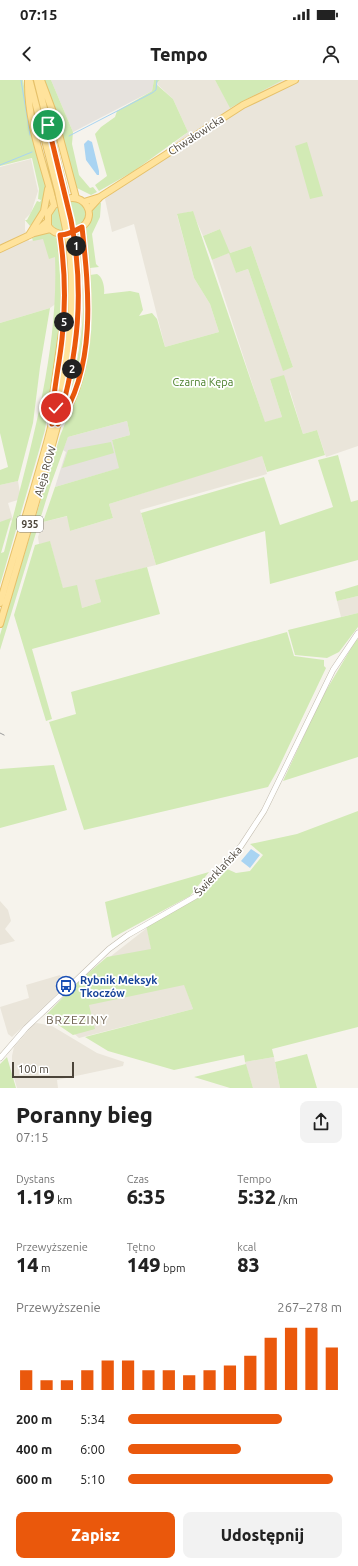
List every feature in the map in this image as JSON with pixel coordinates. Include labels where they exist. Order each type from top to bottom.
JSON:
[{"type":"main road","points":[[29,80],[30,111],[54,206]]},
{"type":"main road","name":"Aleja ROW","points":[[29,80],[61,190]]},
{"type":"main road","name":"Aleja ROW","points":[[0,624],[55,424],[71,335],[73,287],[72,243],[37,80]]},
{"type":"main road","points":[[41,80],[54,116],[76,198]]},
{"type":"main road","name":"Chwałowicka","points":[[89,209],[100,197],[243,105],[294,80]]},
{"type":"main road","points":[[32,234],[44,211],[48,183]]},
{"type":"main road","name":"Chwałowicka","points":[[84,202],[100,197]]},
{"type":"main road","points":[[68,198],[76,198],[84,202],[89,209],[88,219],[82,227],[68,234],[60,235],[50,229],[47,222],[48,214],[54,206],[68,198]]},
{"type":"main road","points":[[32,234],[47,222]]},
{"type":"main road","points":[[55,424],[68,409],[76,390],[85,340],[88,283],[82,227]]},
{"type":"main road","points":[[0,249],[32,234],[50,229]]},
{"type":"main road","points":[[55,424],[52,402],[62,340],[65,307],[64,270],[60,235]]},
{"type":"main road","name":"Aleja ROW","points":[[0,603],[55,424]]},
{"type":"street","name":"Świerklańska","points":[[0,1058],[26,1028],[109,949],[128,935],[196,896],[241,846],[264,810],[333,670],[358,633]]},
{"type":"shaded area","points":[[51,80],[154,80],[152,91],[73,132]]},
{"type":"shaded area","points":[[160,80],[215,80],[230,107],[283,80],[358,80],[358,446],[326,457],[317,430],[303,434],[290,391],[270,379],[282,417],[265,423],[212,260],[228,253],[220,229],[203,236],[192,211],[177,215],[194,278],[210,304],[219,332],[165,347],[134,224],[112,232],[105,199],[188,132],[173,99],[157,84]],"holes":[[[251,246],[293,367],[283,370],[248,269],[236,273],[230,253]]]},
{"type":"shaded area","points":[[31,159],[38,191],[31,213],[25,219],[25,230],[29,241],[43,238],[56,247],[57,303],[50,308],[0,323],[0,167]]},
{"type":"shaded area","points":[[127,421],[130,435],[112,440],[120,468],[55,487],[66,452],[63,450],[68,437]]},
{"type":"shaded area","points":[[262,455],[267,474],[140,510],[156,565],[96,580],[101,602],[82,608],[63,589],[50,542],[39,544],[38,537],[43,522],[68,516],[70,531],[113,518],[109,504]]},
{"type":"shaded area","points":[[18,481],[21,499],[8,503],[13,520],[0,523],[0,485]]},
{"type":"shaded area","points":[[358,596],[358,613],[341,617],[337,601]]},
{"type":"shaded area","points":[[0,901],[8,910],[11,921],[5,929],[15,941],[0,945]]},
{"type":"shaded area","points":[[147,928],[156,972],[178,967],[193,1009],[79,1038],[69,1029],[66,995],[79,981]]},
{"type":"shaded area","points":[[60,975],[61,977],[59,978],[62,989],[12,1037],[8,1034],[0,1007],[29,998],[26,985]]},
{"type":"shaded area","points":[[37,1023],[52,1026],[97,1053],[124,1062],[123,1066],[57,1080],[58,1088],[17,1088],[12,1071],[12,1056],[14,1047],[34,1024]]},
{"type":"shaded area","points":[[274,1057],[280,1088],[253,1088],[245,1062]]},
{"type":"green space","points":[[0,80],[23,80],[28,111],[45,183],[44,201],[37,217],[30,226],[25,220],[27,220],[37,201],[40,202],[41,200],[38,199],[39,189],[32,158],[0,166]]},
{"type":"green space","points":[[44,80],[51,80],[73,132],[72,144],[79,175],[90,188],[93,187],[97,192],[91,195],[75,187]]},
{"type":"green space","points":[[154,80],[160,80],[156,84],[173,99],[188,132],[134,171],[99,191],[95,185],[107,176],[95,134],[101,127],[115,117],[117,111],[152,91]]},
{"type":"green space","points":[[215,80],[283,80],[230,108]]},
{"type":"green space","points":[[307,142],[323,196],[310,199],[295,146]]},
{"type":"green space","points":[[72,200],[79,202],[85,208],[85,219],[80,225],[73,229],[57,231],[50,222],[52,214],[54,210]]},
{"type":"green space","points":[[97,202],[101,203],[100,217],[92,234],[96,264],[99,267],[90,268],[85,228],[91,210]]},
{"type":"green space","name":"Czarna Kępa","points":[[193,211],[265,422],[282,417],[270,379],[284,375],[303,434],[317,430],[325,455],[267,472],[262,456],[109,504],[113,518],[70,531],[67,516],[43,522],[55,487],[119,468],[112,440],[130,435],[127,421],[68,437],[51,484],[0,650],[0,635],[60,436],[78,391],[90,275],[99,275],[104,286],[104,294],[130,291],[139,293],[143,310],[139,316],[152,313],[157,319],[165,347],[219,332],[210,304],[194,278],[177,214]]},
{"type":"green space","points":[[220,229],[230,253],[251,246],[293,367],[283,371],[248,269],[236,273],[229,253],[212,260],[203,236]]},
{"type":"green space","points":[[45,232],[51,232],[58,240],[62,270],[62,310],[45,430],[0,585],[0,522],[11,518],[1,553],[4,552],[32,443],[47,369],[52,332],[55,294],[55,257],[49,259],[43,239],[33,241],[32,238]]},
{"type":"green space","points":[[80,239],[82,239],[85,327],[81,363],[74,391],[66,409],[80,345],[82,325],[83,284]]},
{"type":"green space","points":[[50,308],[40,367],[33,423],[18,481],[0,485],[0,470],[8,467],[0,433],[0,323]]},
{"type":"green space","points":[[111,442],[114,453],[62,468],[68,450]]},
{"type":"green space","points":[[338,455],[351,502],[358,500],[358,560],[270,584],[265,531],[156,565],[141,513],[264,477],[280,525],[333,507],[318,460]]},
{"type":"green space","points":[[50,541],[63,588],[77,585],[82,608],[101,602],[95,580],[147,567],[160,614],[32,649],[52,719],[46,721],[14,615],[35,545]]},
{"type":"green space","points":[[358,585],[358,596],[337,601],[335,592]]},
{"type":"green space","points":[[358,613],[358,627],[339,652],[327,658],[295,655],[288,630]]},
{"type":"green space","points":[[287,632],[294,656],[324,660],[324,666],[326,668],[268,787],[84,830],[49,722],[76,714],[71,692]]},
{"type":"green space","points":[[358,639],[358,757],[283,781],[321,699]]},
{"type":"green space","points":[[54,765],[67,810],[0,828],[0,769]]},
{"type":"green space","points":[[358,811],[358,1027],[272,1049],[274,1057],[245,1062],[244,1055],[174,1070],[108,1051],[85,1037],[193,1009],[184,985],[89,1005],[95,1029],[73,1035],[45,1016],[79,981],[107,957],[151,949],[146,925],[200,897],[225,868],[236,873],[250,871],[263,855],[250,844],[297,834]]},
{"type":"green space","points":[[209,872],[190,896],[112,938],[105,902]]},
{"type":"green space","points":[[307,1054],[317,1088],[280,1088],[275,1062]]},
{"type":"green space","points":[[7,1057],[16,1088],[0,1088],[0,1064]]},
{"type":"green space","points":[[246,1064],[253,1088],[230,1088],[194,1077]]},
{"type":"water","points":[[88,140],[92,142],[99,175],[97,175],[86,160],[84,144]]},
{"type":"water","points":[[251,849],[260,855],[250,868],[241,861]]},
{"type":"waterway","points":[[21,80],[30,135]]},
{"type":"waterway","points":[[69,136],[152,93],[156,90],[157,80]]},
{"type":"waterway","points":[[0,165],[32,152]]},
{"type":"railway","points":[[0,733],[6,736]]},
{"type":"place","name":"Rybnik Meksyk Tkoczów","points":[[66,986]]},
{"type":"district","name":"BRZEZINY","points":[[77,1019]]},
{"type":"route","points":[[48,125],[71,220],[73,231],[75,242],[77,253],[79,284],[78,322],[74,357],[68,389],[58,424],[75,395],[80,377],[86,330],[88,287],[82,227],[77,230],[68,234],[60,235],[64,270],[65,307],[59,362],[52,402],[52,424],[56,408]]}]
